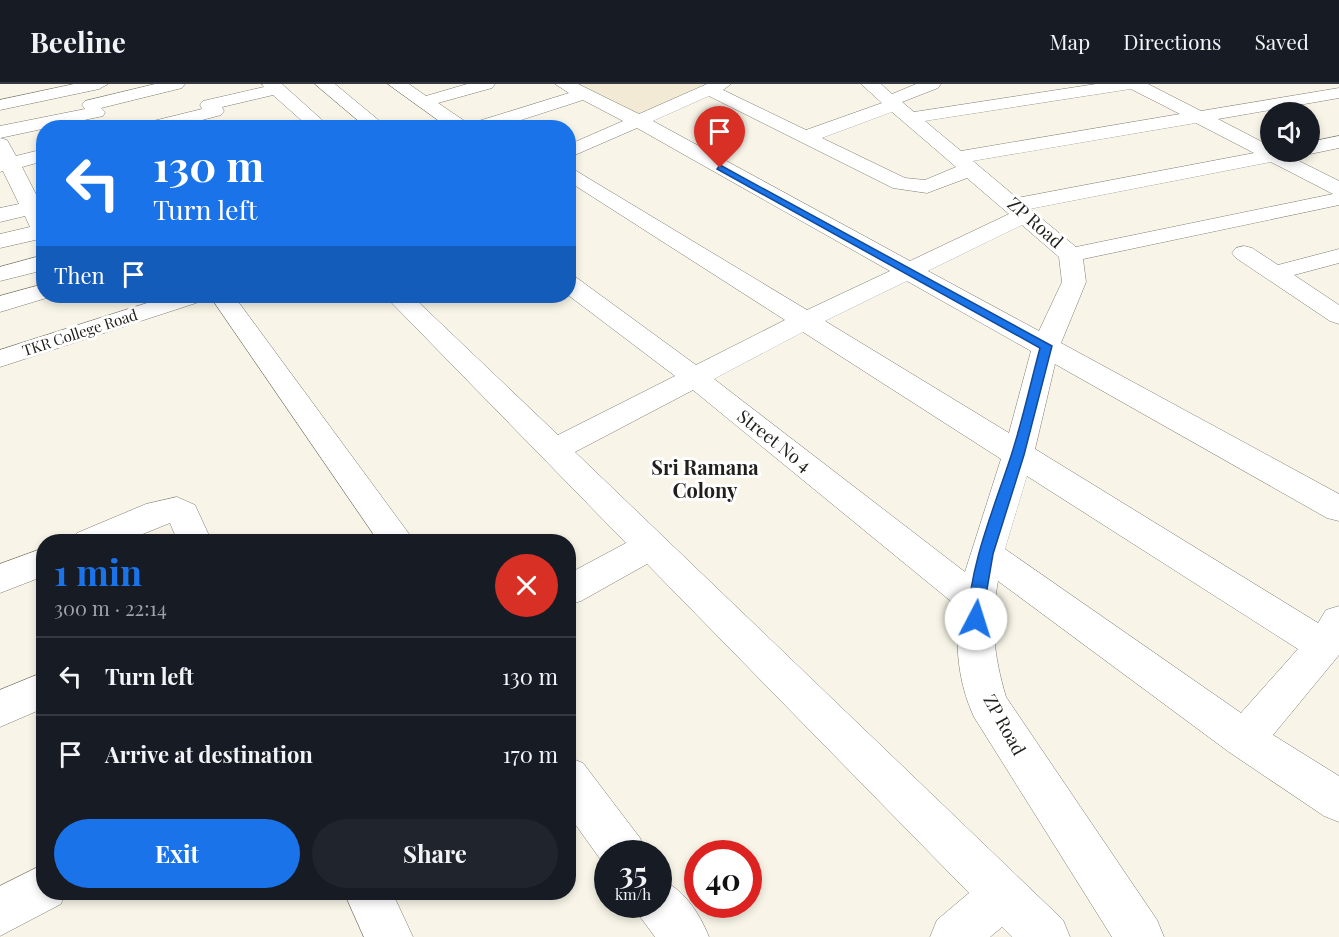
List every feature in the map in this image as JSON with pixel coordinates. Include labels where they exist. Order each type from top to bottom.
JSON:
[{"type":"street","points":[[0,105],[78,86],[99,84]]},
{"type":"street","points":[[69,120],[98,115],[176,84]]},
{"type":"street","points":[[189,84],[223,120]]},
{"type":"street","points":[[384,120],[486,84]]},
{"type":"street","points":[[564,84],[638,121],[906,272],[1046,346],[1339,509]]},
{"type":"street","name":"ZP Road","points":[[870,84],[1071,255],[1074,282],[1046,346],[1018,455],[986,554],[976,601],[975,655],[988,704],[1140,937]]},
{"type":"street","points":[[806,137],[892,103],[932,84]]},
{"type":"street","points":[[909,118],[1130,84]]},
{"type":"street","points":[[1135,84],[1197,117],[1260,144]]},
{"type":"street","points":[[329,85],[370,120]]},
{"type":"street","points":[[78,86],[98,115]]},
{"type":"street","points":[[174,120],[274,86],[314,120]]},
{"type":"street","points":[[348,103],[401,87],[451,120]]},
{"type":"street","points":[[576,148],[716,87],[806,137],[900,184],[913,188],[927,187],[964,164],[1197,117],[1339,93]]},
{"type":"street","points":[[488,120],[585,94]]},
{"type":"street","points":[[0,132],[36,126]]},
{"type":"street","points":[[1320,146],[1339,142]]},
{"type":"street","points":[[0,144],[10,186],[36,205]]},
{"type":"street","points":[[6,165],[36,157]]},
{"type":"street","points":[[554,450],[804,321],[906,272],[1020,210],[1260,158]]},
{"type":"street","points":[[1296,162],[1339,189]]},
{"type":"street","points":[[576,177],[1018,455],[1331,633],[1244,739]]},
{"type":"street","points":[[10,186],[36,179]]},
{"type":"street","points":[[1071,255],[1339,199]]},
{"type":"street","points":[[0,215],[36,206]]},
{"type":"street","points":[[0,241],[36,232]]},
{"type":"street","points":[[1244,254],[1339,316]]},
{"type":"street","points":[[1275,273],[1339,256]]},
{"type":"street","points":[[0,274],[36,264]]},
{"type":"street","name":"Street No 4","points":[[576,289],[694,377],[976,601]]},
{"type":"street","points":[[0,304],[36,293]]},
{"type":"street","name":"TKR College Road","points":[[0,359],[172,303]]},
{"type":"street","points":[[227,303],[392,534]]},
{"type":"street","points":[[405,303],[1046,937]]},
{"type":"street","points":[[108,534],[158,513],[177,509],[183,514],[192,534]]},
{"type":"street","points":[[576,587],[650,546]]},
{"type":"street","points":[[986,554],[1244,739],[1339,801]]},
{"type":"street","points":[[0,579],[36,564]]},
{"type":"street","points":[[0,709],[36,692]]},
{"type":"street","points":[[576,788],[614,840]]},
{"type":"street","points":[[0,912],[36,892]]},
{"type":"street","points":[[954,937],[1003,894]]},
{"type":"street","points":[[371,900],[389,937]]},
{"type":"street","points":[[671,918],[685,937]]},
{"type":"shaded area","points":[[575,84],[705,84],[638,115]]},
{"type":"district","name":"Sri Ramana Colony","points":[[705,480]]},
{"type":"route","points":[[720,168],[906,272],[1046,346],[1018,455],[986,554],[976,601],[976,619]]}]
